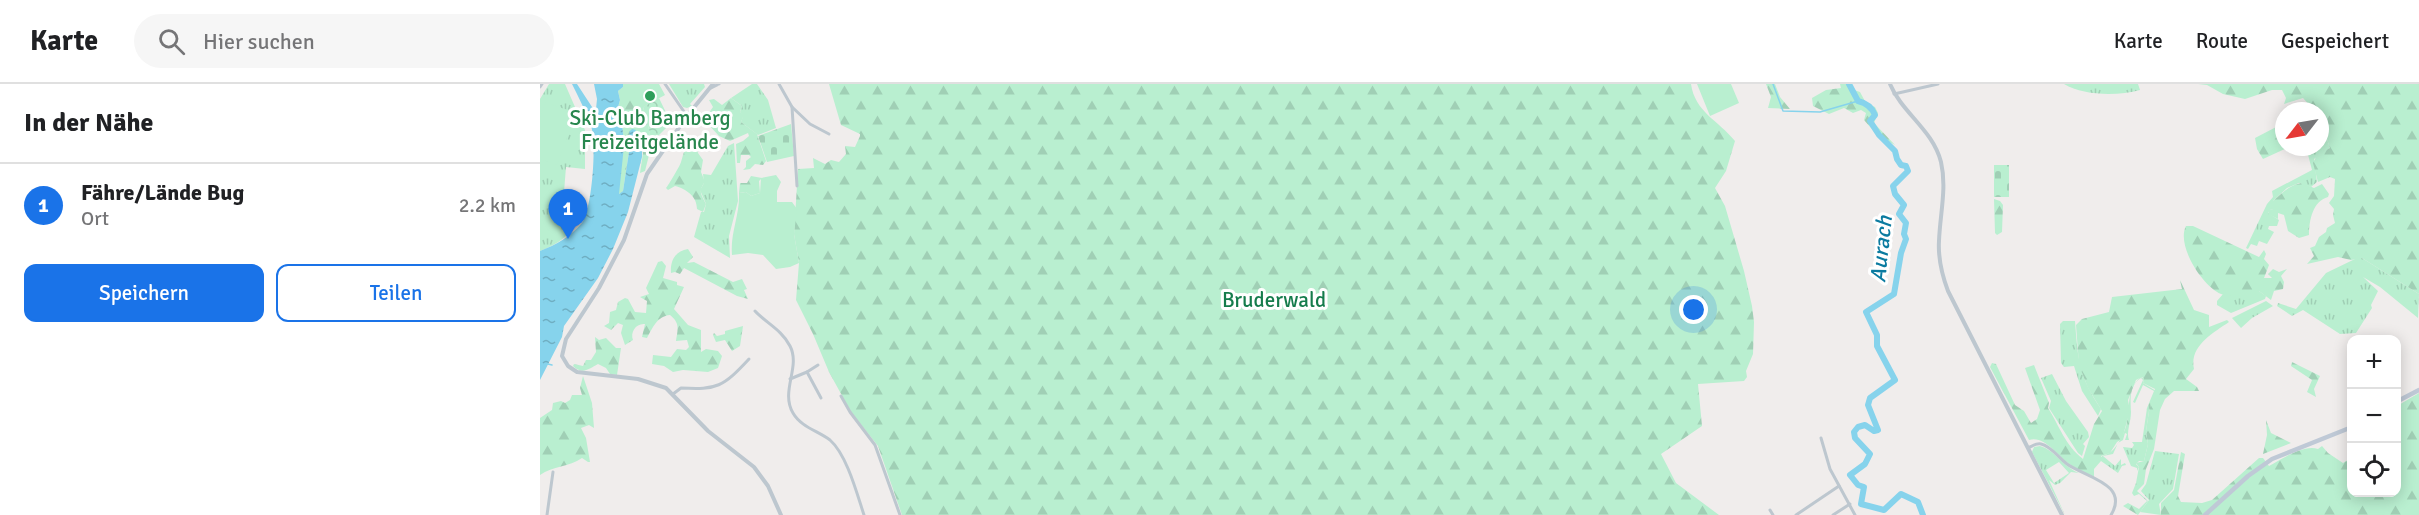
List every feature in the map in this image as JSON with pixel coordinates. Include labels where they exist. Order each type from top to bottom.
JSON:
[{"type":"main road","points":[[2401,400],[2419,390]]},
{"type":"main road","points":[[2205,515],[2248,476],[2272,459],[2347,429]]},
{"type":"street","points":[[665,84],[687,116]]},
{"type":"street","points":[[719,84],[711,86],[647,174],[624,240],[599,288],[566,339],[561,354],[568,366],[577,372],[647,381],[664,387],[708,431],[754,467],[768,486],[781,515]]},
{"type":"street","points":[[779,84],[792,107],[810,124],[829,134]]},
{"type":"street","points":[[1890,84],[1896,96],[1927,134],[1941,161],[1943,188],[1939,255],[1948,291],[2062,515]]},
{"type":"street","points":[[1896,96],[1923,86],[1938,84]]},
{"type":"street","points":[[792,107],[797,186]]},
{"type":"street","points":[[755,310],[783,334],[791,347],[794,357],[788,397],[793,412],[803,424],[830,440],[840,452],[864,515]]},
{"type":"street","points":[[673,394],[681,388],[700,390],[714,387],[732,377],[748,359]]},
{"type":"street","points":[[790,379],[807,372],[818,364]]},
{"type":"street","points":[[807,372],[821,398]]},
{"type":"street","points":[[841,396],[875,445],[900,515]]},
{"type":"street","points":[[1821,438],[1830,469],[1855,515]]},
{"type":"street","points":[[2028,448],[2036,444],[2043,445],[2070,466],[2108,486],[2115,495],[2116,502],[2111,515]]},
{"type":"street","points":[[547,515],[554,472]]},
{"type":"street","points":[[1796,515],[1839,486]]},
{"type":"street","points":[[1833,515],[1850,504]]},
{"type":"street","points":[[1770,510],[1773,515]]},
{"type":"green space","points":[[549,84],[565,84],[585,130],[585,169],[566,167],[564,192],[586,200],[570,232],[558,242],[540,251],[540,99]]},
{"type":"green space","points":[[623,84],[656,84],[651,103],[643,107],[650,133],[647,145],[651,147],[645,171],[640,173],[643,153],[634,136],[636,130],[632,137],[635,147],[629,152],[623,191],[620,194],[617,192],[624,146],[622,121],[617,111],[620,100],[618,91]]},
{"type":"green space","name":"Ski-Club Bamberg Freizeitgelände","points":[[640,84],[659,84],[665,95],[643,107],[632,88]]},
{"type":"green space","points":[[669,84],[704,84],[705,87],[690,104],[692,106],[687,108],[683,107]]},
{"type":"green space","points":[[752,84],[757,84],[768,100],[776,128],[758,135],[741,122],[742,106],[731,98]]},
{"type":"green space","name":"Bruderwald","points":[[829,84],[1691,84],[1693,94],[1702,109],[1735,141],[1726,171],[1715,188],[1725,206],[1744,271],[1754,322],[1753,354],[1744,381],[1698,384],[1702,426],[1661,454],[1676,483],[1719,515],[902,515],[878,446],[851,412],[829,372],[796,300],[799,263],[794,234],[798,169],[814,168],[813,158],[825,164],[831,160],[839,162],[846,154],[845,146],[855,147],[860,136],[841,125]]},
{"type":"green space","points":[[1697,84],[1731,84],[1739,103],[1710,116]]},
{"type":"green space","points":[[1766,84],[1775,84],[1780,97],[1790,109],[1768,108],[1771,97]]},
{"type":"green space","points":[[1840,84],[1851,84],[1854,90],[1860,92],[1866,103],[1875,107],[1878,113],[1874,123],[1895,145],[1877,135],[1864,120],[1866,113],[1861,110],[1853,113],[1844,108],[1829,114],[1813,106],[1812,98],[1826,90],[1841,88]]},
{"type":"green space","points":[[2064,84],[2138,84],[2140,90],[2101,94],[2081,91]]},
{"type":"green space","points":[[2198,84],[2419,84],[2419,294],[2362,258],[2351,260],[2338,257],[2307,264],[2314,256],[2310,248],[2315,246],[2327,228],[2335,223],[2334,209],[2329,203],[2334,196],[2335,179],[2330,177],[2318,182],[2313,163],[2316,156],[2329,156],[2329,102],[2307,102],[2303,98],[2285,102],[2286,98],[2282,90],[2272,90],[2245,99],[2223,94],[2207,85]]},
{"type":"green space","points":[[659,98],[671,123],[656,138],[651,147],[647,145],[650,133],[643,107]]},
{"type":"green space","points":[[731,98],[742,106],[740,112],[744,115],[741,122],[757,134],[766,161],[763,165],[755,164],[750,169],[743,170],[746,167],[746,161],[751,157],[749,155],[741,155],[740,163],[737,163],[736,144],[749,136],[748,133],[730,141],[719,136],[707,123],[708,114],[713,107],[709,100],[714,99],[722,105]]},
{"type":"green space","points":[[545,102],[576,113],[557,165],[540,159],[540,117]]},
{"type":"green space","points":[[791,124],[794,156],[767,162],[758,136]]},
{"type":"green space","points":[[2275,128],[2275,153],[2263,159],[2257,149],[2255,138]]},
{"type":"green space","points":[[696,138],[698,153],[703,160],[701,172],[705,182],[701,193],[706,204],[703,212],[697,209],[695,200],[687,191],[675,186],[668,190],[666,188],[685,150],[695,142]]},
{"type":"green space","points":[[734,143],[738,201],[729,236],[730,258],[694,237],[701,212],[704,212],[706,204],[700,190],[704,183],[703,174],[711,175],[728,146]]},
{"type":"green space","points":[[2308,156],[2318,156],[2314,159],[2317,182],[2311,187],[2299,183],[2287,188],[2273,201],[2273,209],[2268,213],[2279,220],[2277,226],[2269,226],[2268,229],[2274,232],[2267,244],[2259,241],[2257,246],[2251,244],[2248,249],[2246,248],[2267,204],[2273,197],[2272,191],[2312,170]]},
{"type":"green space","points":[[1994,165],[2009,165],[2009,197],[1994,197]]},
{"type":"green space","points":[[776,175],[781,182],[777,191],[777,202],[792,202],[797,209],[794,234],[799,263],[776,269],[763,255],[748,253],[732,255],[732,247],[739,193],[746,192],[751,196],[760,193],[761,178]]},
{"type":"green space","points":[[751,176],[762,178],[759,181],[760,193],[751,196],[746,192],[739,193],[740,183],[747,183]]},
{"type":"green space","points":[[2302,183],[2314,188],[2322,184],[2329,194],[2315,207],[2309,235],[2299,238],[2288,231],[2284,215],[2278,213],[2278,219],[2268,214],[2269,210],[2273,209],[2273,201],[2289,187]]},
{"type":"green space","points":[[1994,199],[2003,205],[2002,232],[1997,235],[1995,233]]},
{"type":"green space","points":[[2186,226],[2193,226],[2259,257],[2264,250],[2266,254],[2264,259],[2269,265],[2264,278],[2272,278],[2268,274],[2273,269],[2279,272],[2287,269],[2281,276],[2284,282],[2283,289],[2274,291],[2271,300],[2259,291],[2230,295],[2214,290],[2199,274],[2188,254],[2184,234]]},
{"type":"green space","points":[[688,249],[693,257],[687,263],[694,262],[733,282],[742,279],[747,289],[744,290],[748,299],[737,296],[684,268],[680,274],[671,273],[674,257]]},
{"type":"green space","points":[[2357,258],[2362,258],[2419,294],[2418,318],[2380,287],[2363,277],[2378,291],[2371,305],[2372,308],[2356,333],[2340,334],[2303,310],[2292,316],[2277,306],[2278,303],[2296,309],[2326,273]]},
{"type":"green space","points":[[662,261],[666,266],[663,278],[677,282],[677,285],[684,287],[674,309],[688,325],[701,330],[701,352],[706,349],[718,351],[722,356],[718,368],[708,372],[683,370],[673,372],[664,366],[652,364],[653,355],[671,357],[677,349],[686,350],[689,347],[687,340],[676,341],[678,327],[670,315],[658,320],[647,338],[642,337],[645,324],[636,327],[632,334],[633,340],[625,345],[621,333],[623,325],[618,323],[611,330],[604,326],[609,323],[610,312],[616,310],[618,302],[625,298],[628,299],[635,312],[646,313],[647,301],[640,297],[649,294],[646,288],[658,262]]},
{"type":"green space","points":[[2180,280],[2194,310],[2209,315],[2209,327],[2227,320],[2229,322],[2204,341],[2195,354],[2194,369],[2186,379],[2199,391],[2174,391],[2165,399],[2160,410],[2154,449],[2146,469],[2144,484],[2137,491],[2148,501],[2138,515],[2123,506],[2128,503],[2139,509],[2147,501],[2139,494],[2134,496],[2132,493],[2139,467],[2136,463],[2144,461],[2148,444],[2146,431],[2155,389],[2143,383],[2142,377],[2136,380],[2128,400],[2130,411],[2122,439],[2117,442],[2110,453],[2101,456],[2101,461],[2094,469],[2094,477],[2071,465],[2040,440],[2029,440],[1990,367],[1992,363],[1996,364],[2015,405],[2024,411],[2031,423],[2037,419],[2040,410],[2025,368],[2034,365],[2049,403],[2048,408],[2067,442],[2083,459],[2094,424],[2102,411],[2088,388],[2079,365],[2076,325],[2082,319],[2109,312],[2112,297],[2182,289]]},
{"type":"green space","points":[[2259,291],[2266,296],[2265,299],[2231,313],[2217,305],[2217,301],[2223,294]]},
{"type":"green space","points":[[2266,301],[2273,306],[2252,318],[2241,328],[2232,318]]},
{"type":"green space","points":[[2063,321],[2075,321],[2081,368],[2088,387],[2101,409],[2098,416],[2082,391],[2074,366],[2064,367],[2061,363],[2060,324]]},
{"type":"green space","points":[[743,326],[740,346],[732,351],[725,340],[716,342],[714,333],[717,336]]},
{"type":"green space","points":[[595,337],[599,340],[606,338],[616,348],[621,348],[617,375],[610,374],[606,368],[598,364],[582,371],[573,366],[574,364],[583,366],[586,360],[591,360],[596,352]]},
{"type":"green space","points":[[2292,362],[2320,376],[2314,389],[2316,397],[2307,392],[2312,380],[2291,366]]},
{"type":"green space","points":[[2052,374],[2066,401],[2088,432],[2089,437],[2083,444],[2085,446],[2082,456],[2049,408],[2051,401],[2041,378]]},
{"type":"green space","points":[[583,376],[592,403],[594,428],[589,425],[581,428],[586,438],[590,462],[582,458],[540,475],[540,418],[552,410],[553,403],[561,401],[565,403],[572,395],[582,395],[580,388]]},
{"type":"green space","points":[[2141,377],[2144,379],[2143,383],[2156,391],[2149,411],[2146,431],[2148,444],[2144,461],[2136,464],[2139,467],[2137,471],[2137,468],[2131,466],[2123,447],[2132,448],[2134,445],[2132,442],[2142,442],[2147,408],[2154,391],[2143,385],[2135,403],[2133,402],[2143,380],[2141,378],[2134,385]]},
{"type":"green space","points":[[2134,386],[2131,394],[2129,440],[2125,440],[2127,434],[2125,433],[2123,440],[2118,443],[2126,427],[2130,396]]},
{"type":"green space","points":[[2419,393],[2419,515],[2161,515],[2161,503],[2174,490],[2181,452],[2185,454],[2178,496],[2181,502],[2202,503],[2212,500],[2259,458],[2263,458],[2269,466],[2300,450],[2318,449],[2322,446],[2343,463],[2347,460],[2347,497],[2401,497],[2401,404]]},
{"type":"green space","points":[[2266,420],[2271,433],[2291,443],[2263,454],[2267,435]]},
{"type":"green space","points":[[2118,444],[2113,454],[2103,456],[2111,452]]},
{"type":"green space","points":[[2034,447],[2045,448],[2079,473],[2071,472],[2055,485],[2049,480],[2065,515],[2032,452]],"holes":[[[2059,462],[2069,473],[2054,483],[2046,470]]]},
{"type":"green space","points":[[2155,451],[2179,454],[2173,489],[2159,504],[2161,515],[2140,512],[2149,500],[2141,491],[2146,484]]},
{"type":"green space","points":[[2103,456],[2115,466],[2121,459],[2121,465],[2125,463],[2126,465],[2122,466],[2118,473],[2101,461]]},
{"type":"water","points":[[572,84],[577,84],[594,110],[597,99],[594,84],[623,84],[618,91],[620,100],[617,111],[622,121],[624,146],[619,194],[623,191],[629,152],[635,147],[629,132],[632,129],[636,130],[633,135],[642,150],[642,157],[628,212],[613,249],[598,278],[564,326],[562,337],[540,380],[540,251],[563,240],[582,223],[586,216],[592,176],[593,134],[585,110]]},
{"type":"waterway","points":[[1773,84],[1783,111],[1820,112],[1858,101]]},
{"type":"waterway","name":"Aurach","points":[[1849,84],[1858,101],[1866,104],[1872,110],[1875,115],[1870,121],[1879,135],[1895,151],[1901,165],[1906,166],[1908,171],[1893,186],[1895,194],[1904,205],[1899,214],[1906,223],[1904,234],[1906,239],[1901,253],[1894,294],[1866,312],[1877,335],[1877,346],[1895,380],[1870,398],[1868,405],[1878,430],[1874,431],[1865,425],[1858,427],[1854,432],[1855,438],[1870,454],[1865,464],[1850,475],[1858,485],[1864,487],[1861,504],[1884,510],[1901,494],[1918,502],[1923,515]]},
{"type":"waterway","points":[[548,364],[552,365]]},
{"type":"place","name":"Ski-Club Bamberg Freizeitgelände","points":[[650,96]]},
{"type":"place","name":"Fähre/Lände Bug","points":[[568,239]]}]
